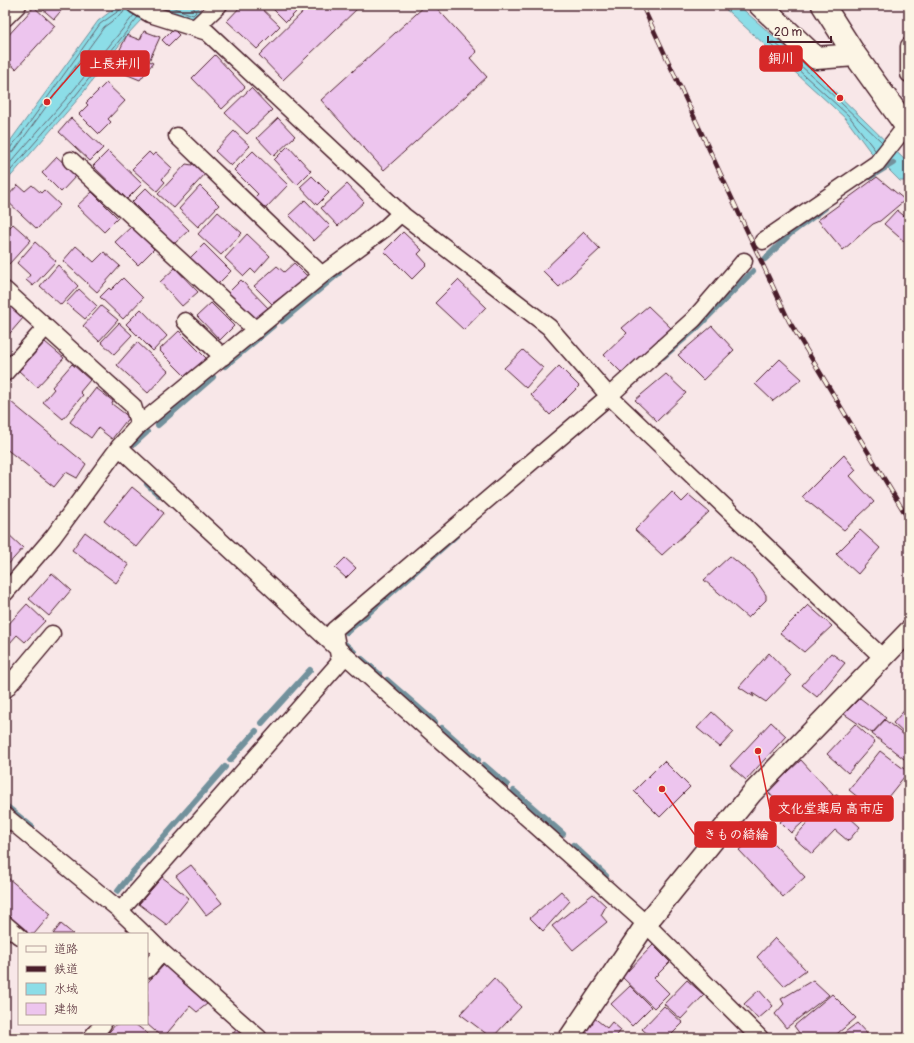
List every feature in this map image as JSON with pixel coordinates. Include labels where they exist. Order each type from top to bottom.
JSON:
[{"type":"main road","points":[[760,5],[816,58],[855,55]]},
{"type":"main road","points":[[823,5],[855,55],[908,128]]},
{"type":"street","points":[[5,18],[18,5]]},
{"type":"street","points":[[135,5],[150,14],[207,32],[401,213],[549,327],[609,396],[884,658]]},
{"type":"street","points":[[195,28],[219,5]]},
{"type":"street","points":[[909,46],[909,74]]},
{"type":"street","points":[[763,241],[877,163],[908,128]]},
{"type":"street","points":[[177,136],[322,275]]},
{"type":"street","points":[[71,160],[256,330]]},
{"type":"street","points":[[5,593],[53,537],[119,447],[140,425],[322,275],[384,229],[401,213]]},
{"type":"street","points":[[122,912],[120,911],[340,662],[334,630],[609,396],[694,319],[744,261]]},
{"type":"street","points":[[5,290],[133,406],[140,425]]},
{"type":"street","points":[[185,321],[223,357]]},
{"type":"street","points":[[5,373],[46,327]]},
{"type":"street","points":[[119,447],[337,648],[646,924],[760,1038]]},
{"type":"street","points":[[569,1038],[646,924],[752,793],[909,631]]},
{"type":"street","points":[[5,690],[52,634]]},
{"type":"street","points":[[5,816],[122,912],[143,933]]},
{"type":"street","points":[[5,924],[18,935]]},
{"type":"street","points":[[148,938],[259,1038]]},
{"type":"street","points":[[148,969],[162,952]]},
{"type":"street","points":[[91,1038],[102,1025]]},
{"type":"water","points":[[119,5],[155,5],[127,35],[79,98],[5,183],[5,148],[98,21]]},
{"type":"water","points":[[158,5],[194,5],[202,11],[195,20]]},
{"type":"water","points":[[721,5],[738,5],[822,79],[909,164],[909,185],[906,181],[900,181],[869,150],[846,119]]},
{"type":"building","points":[[41,5],[66,5],[54,19],[40,7]]},
{"type":"building","points":[[242,5],[258,5],[280,26],[257,49],[227,21]]},
{"type":"building","points":[[303,5],[286,22],[270,6]]},
{"type":"building","points":[[310,5],[357,5],[359,7],[283,80],[259,55]]},
{"type":"building","points":[[426,5],[434,5],[477,52],[470,58],[487,77],[384,170],[321,100]]},
{"type":"building","points":[[34,7],[55,26],[16,69],[5,59],[5,39]]},
{"type":"building","points":[[173,29],[179,35],[168,46],[162,40]]},
{"type":"building","points":[[144,31],[160,37],[149,61],[153,63],[140,80],[111,68],[127,35],[140,40]]},
{"type":"building","points":[[215,55],[245,87],[222,109],[192,78]]},
{"type":"building","points":[[106,83],[125,101],[108,119],[111,122],[99,134],[79,114],[88,105],[86,103]]},
{"type":"building","points":[[251,88],[272,110],[247,134],[225,113]]},
{"type":"building","points":[[71,118],[103,148],[90,161],[59,132]]},
{"type":"building","points":[[278,118],[295,136],[274,156],[257,138]]},
{"type":"building","points":[[234,131],[250,146],[231,166],[215,151]]},
{"type":"building","points":[[288,146],[311,171],[297,185],[274,160]]},
{"type":"building","points":[[108,151],[142,184],[127,199],[93,166]]},
{"type":"building","points":[[253,151],[288,185],[264,210],[253,199],[258,194],[234,170]]},
{"type":"building","points":[[149,152],[153,156],[156,153],[172,168],[162,179],[165,182],[157,191],[132,169]]},
{"type":"building","points":[[57,157],[77,175],[61,192],[42,173]]},
{"type":"building","points":[[194,162],[206,173],[174,208],[158,194],[186,164],[192,165]]},
{"type":"building","points":[[312,176],[329,193],[317,205],[300,187]]},
{"type":"building","points":[[877,177],[905,200],[880,221],[873,224],[843,250],[818,220]]},
{"type":"building","points":[[347,184],[364,202],[338,226],[321,208]]},
{"type":"building","points":[[18,185],[25,191],[32,185],[41,193],[44,190],[60,205],[37,229],[5,199]]},
{"type":"building","points":[[200,186],[219,205],[198,227],[179,209]]},
{"type":"building","points":[[146,188],[189,230],[174,244],[132,202]]},
{"type":"building","points":[[92,192],[118,218],[104,232],[77,206]]},
{"type":"building","points":[[305,200],[330,226],[314,241],[289,215]]},
{"type":"building","points":[[897,210],[909,220],[909,241],[906,243],[884,224]]},
{"type":"building","points":[[218,212],[242,233],[221,255],[198,234]]},
{"type":"building","points":[[13,224],[31,240],[9,264],[5,260],[5,232]]},
{"type":"building","points":[[132,226],[154,249],[138,265],[115,242]]},
{"type":"building","points":[[403,232],[422,250],[418,254],[427,264],[412,279],[384,251]]},
{"type":"building","points":[[584,232],[600,249],[559,287],[543,271]]},
{"type":"building","points":[[247,234],[270,256],[255,273],[251,269],[244,276],[225,258]]},
{"type":"building","points":[[35,242],[56,261],[33,286],[26,280],[30,275],[17,263]]},
{"type":"building","points":[[204,244],[231,271],[217,285],[190,258]]},
{"type":"building","points":[[76,246],[94,262],[104,252],[120,266],[97,292],[63,261]]},
{"type":"building","points":[[294,263],[308,277],[272,304],[254,286],[277,266],[284,272]]},
{"type":"building","points":[[58,265],[78,286],[61,305],[40,286]]},
{"type":"building","points":[[175,268],[198,292],[182,306],[160,282]]},
{"type":"building","points":[[123,278],[143,298],[123,319],[100,297],[109,288],[111,290]]},
{"type":"building","points":[[241,280],[270,310],[257,322],[228,293]]},
{"type":"building","points":[[458,280],[486,307],[464,330],[435,303]]},
{"type":"building","points":[[79,289],[97,306],[85,319],[66,303]]},
{"type":"building","points":[[6,301],[24,317],[5,339],[5,303]]},
{"type":"building","points":[[211,303],[234,326],[220,340],[197,316]]},
{"type":"building","points":[[101,306],[118,320],[99,341],[83,326]]},
{"type":"building","points":[[648,306],[672,329],[622,373],[604,355],[627,333],[622,328]]},
{"type":"building","points":[[141,309],[167,336],[153,351],[126,324]]},
{"type":"building","points":[[119,323],[132,335],[114,354],[101,342]]},
{"type":"building","points":[[712,326],[734,350],[703,380],[678,355]]},
{"type":"building","points":[[179,331],[207,359],[187,378],[159,350]]},
{"type":"building","points":[[45,342],[64,358],[37,387],[19,371]]},
{"type":"building","points":[[137,342],[168,371],[148,393],[117,365]]},
{"type":"building","points":[[523,350],[543,368],[526,388],[504,368]]},
{"type":"building","points":[[780,359],[802,379],[773,401],[755,384]]},
{"type":"building","points":[[72,364],[90,380],[80,392],[83,395],[63,419],[43,402],[54,389],[52,387]]},
{"type":"building","points":[[559,366],[579,386],[550,415],[531,395]]},
{"type":"building","points":[[666,374],[686,393],[657,421],[635,400]]},
{"type":"building","points":[[96,388],[113,401],[112,404],[129,417],[112,439],[98,428],[91,438],[70,422]]},
{"type":"building","points":[[5,397],[86,464],[77,478],[66,472],[54,487],[5,448]]},
{"type":"building","points":[[909,408],[909,420],[903,414]]},
{"type":"building","points":[[844,455],[856,470],[850,476],[874,502],[844,530],[802,497]]},
{"type":"building","points":[[132,487],[164,513],[136,547],[104,521]]},
{"type":"building","points":[[672,492],[682,502],[689,495],[709,512],[662,555],[635,530]]},
{"type":"building","points":[[860,530],[880,548],[858,574],[836,554]]},
{"type":"building","points":[[5,531],[23,548],[5,568]]},
{"type":"building","points":[[85,532],[129,565],[116,583],[72,550]]},
{"type":"building","points":[[730,556],[751,573],[766,595],[766,600],[748,618],[704,580]]},
{"type":"building","points":[[345,558],[356,568],[346,578],[335,568]]},
{"type":"building","points":[[52,573],[71,590],[49,616],[29,599]]},
{"type":"building","points":[[27,604],[45,621],[25,642],[17,635],[9,644],[5,640],[5,628]]},
{"type":"building","points":[[808,605],[832,626],[804,652],[780,633]]},
{"type":"building","points":[[769,653],[791,676],[766,702],[752,693],[754,697],[739,687]]},
{"type":"building","points":[[831,653],[845,663],[817,697],[802,685]]},
{"type":"building","points":[[860,698],[886,718],[872,733],[844,714]]},
{"type":"building","points":[[909,705],[909,738],[893,723]]},
{"type":"building","points":[[712,712],[734,732],[720,747],[697,728]]},
{"type":"building","points":[[885,720],[909,739],[908,762],[872,734]]},
{"type":"building","points":[[771,722],[786,736],[746,780],[730,766]]},
{"type":"building","points":[[855,724],[875,742],[848,773],[827,754]]},
{"type":"building","points":[[880,751],[908,772],[876,812],[849,790]]},
{"type":"building","points":[[801,760],[833,795],[791,833],[780,822],[789,814],[767,791]]},
{"type":"building","points":[[664,761],[690,787],[660,817],[634,791]]},
{"type":"building","points":[[837,795],[854,810],[848,816],[860,827],[848,841],[835,830],[812,854],[794,838],[831,797]]},
{"type":"building","points":[[761,830],[805,877],[783,897],[739,850]]},
{"type":"building","points":[[191,865],[222,903],[206,915],[176,876]]},
{"type":"building","points":[[162,877],[189,898],[167,925],[139,904]]},
{"type":"building","points":[[8,878],[51,914],[35,933],[28,933],[5,913],[5,881]]},
{"type":"building","points":[[561,891],[570,901],[543,931],[530,918]]},
{"type":"building","points":[[593,894],[606,906],[601,915],[607,922],[573,950],[552,926]]},
{"type":"building","points":[[61,924],[72,933],[54,933]]},
{"type":"building","points":[[775,938],[806,970],[784,986],[757,957]]},
{"type":"building","points":[[653,945],[670,962],[654,978],[669,993],[654,1008],[622,977]]},
{"type":"building","points":[[164,965],[207,1004],[197,1012],[190,1006],[163,1038],[148,1025],[148,982]]},
{"type":"building","points":[[494,978],[521,1007],[492,1038],[460,1014]]},
{"type":"building","points":[[687,980],[704,995],[681,1019],[664,1004]]},
{"type":"building","points":[[813,980],[829,995],[786,1028],[775,1014],[784,1004],[781,999]]},
{"type":"building","points":[[630,986],[651,1007],[632,1026],[611,1004]]},
{"type":"building","points":[[759,990],[773,1006],[758,1019],[744,1004]]},
{"type":"building","points":[[832,994],[856,1018],[832,1038],[803,1038],[794,1026]]},
{"type":"building","points":[[664,1006],[683,1023],[668,1038],[652,1038],[642,1029]]},
{"type":"building","points":[[593,1017],[607,1028],[612,1022],[621,1030],[615,1038],[576,1038]]},
{"type":"building","points":[[857,1023],[871,1038],[837,1038]]},
{"type":"building","points":[[115,1025],[136,1025],[153,1038],[104,1038]]},
{"type":"building","points":[[238,1028],[248,1038],[229,1038]]},
{"type":"waterway","points":[[870,177],[893,163]]},
{"type":"waterway","points":[[765,259],[791,233],[825,208]]},
{"type":"waterway","points":[[663,357],[698,327],[753,271]]},
{"type":"waterway","points":[[282,321],[339,273]]},
{"type":"waterway","points":[[225,366],[273,326]]},
{"type":"waterway","points":[[158,425],[213,377]]},
{"type":"waterway","points":[[134,444],[147,432]]},
{"type":"waterway","points":[[147,484],[159,495]]},
{"type":"waterway","points":[[347,632],[458,534]]},
{"type":"waterway","points":[[345,644],[354,652]]},
{"type":"waterway","points":[[362,659],[379,674]]},
{"type":"waterway","points":[[262,723],[310,670]]},
{"type":"waterway","points":[[387,680],[435,722]]},
{"type":"waterway","points":[[442,728],[478,760]]},
{"type":"waterway","points":[[230,760],[256,731]]},
{"type":"waterway","points":[[484,765],[507,785]]},
{"type":"waterway","points":[[118,891],[225,767]]},
{"type":"waterway","points":[[514,791],[563,834]]},
{"type":"waterway","points":[[5,805],[32,827]]},
{"type":"waterway","points":[[573,845],[606,876]]},
{"type":"railway","points":[[642,5],[789,321],[909,520]]},
{"type":"place","name":"銅川","points":[[840,98]]},
{"type":"place","name":"上長井川","points":[[47,102]]},
{"type":"place","name":"文化堂薬局 高市店","points":[[758,751]]},
{"type":"place","name":"きもの綺綸","points":[[662,789]]}]
